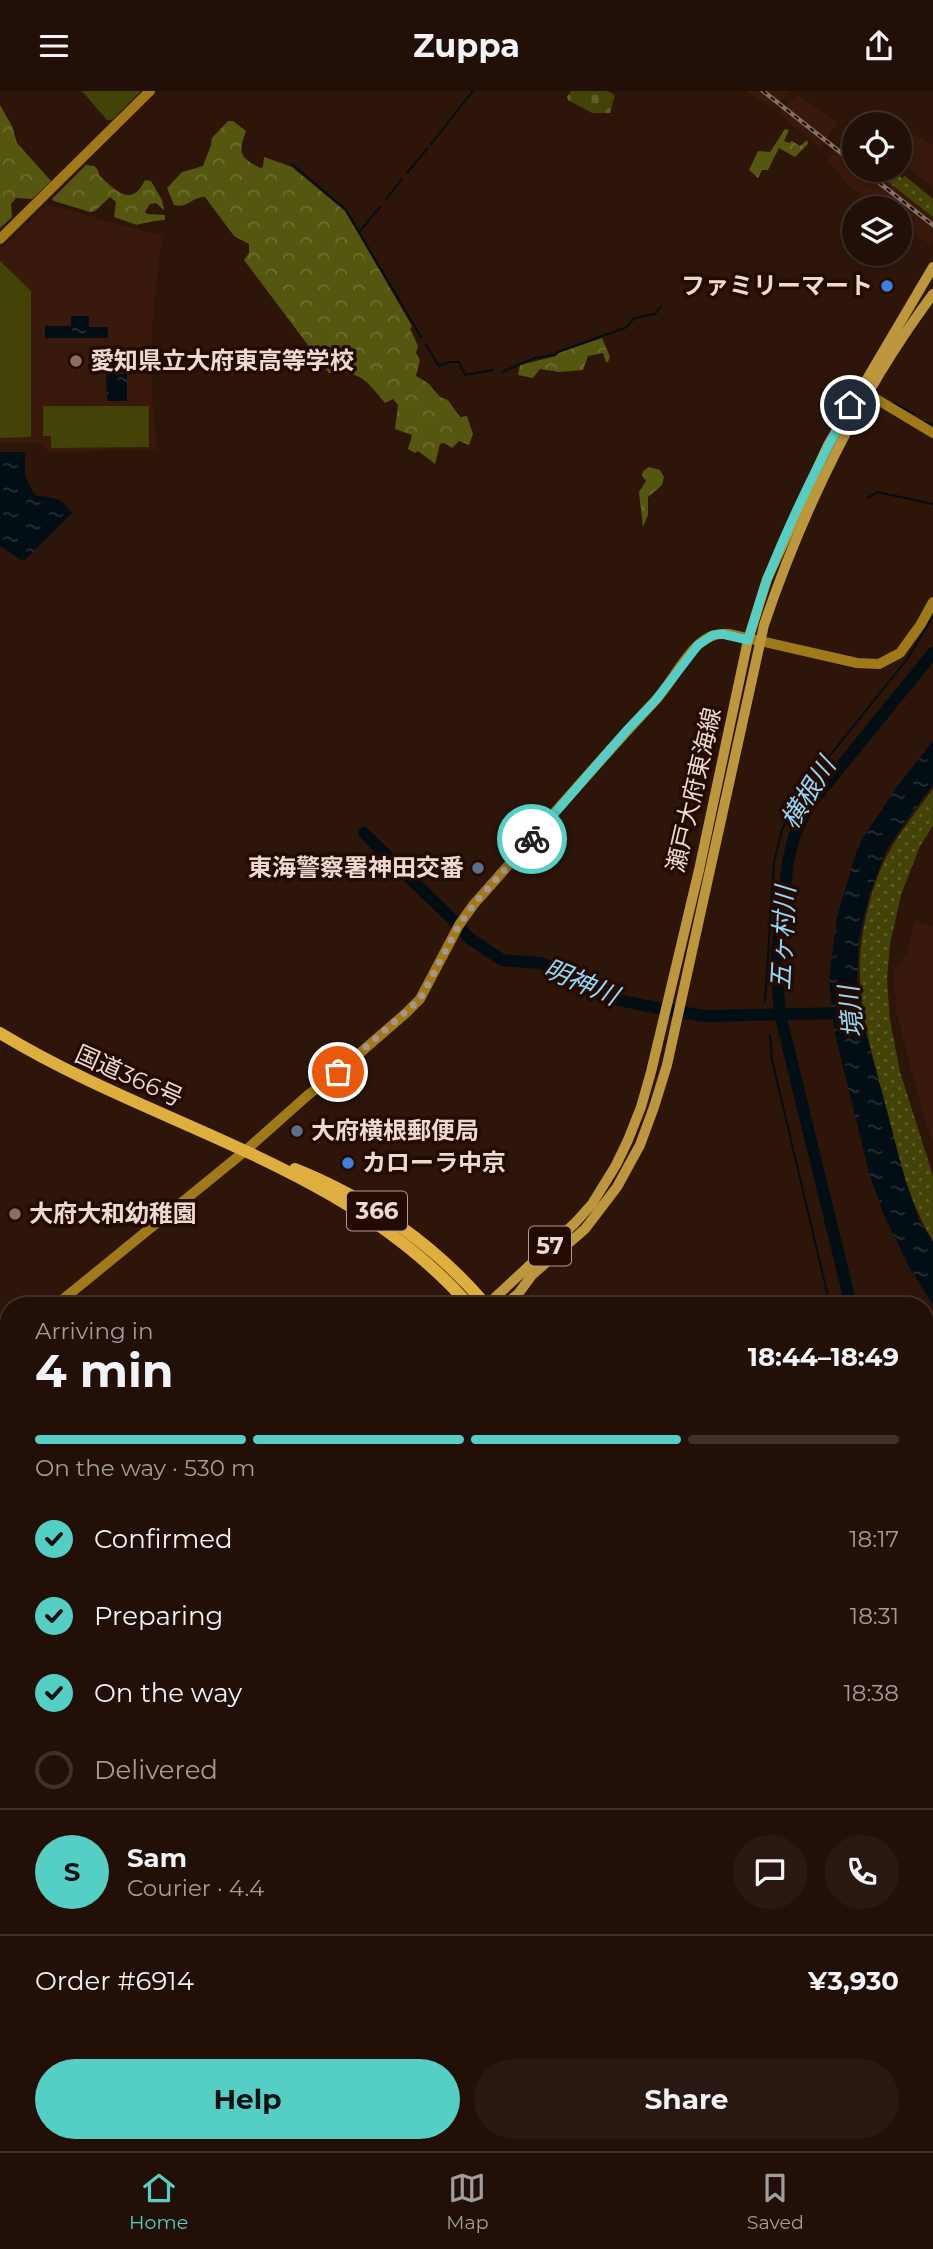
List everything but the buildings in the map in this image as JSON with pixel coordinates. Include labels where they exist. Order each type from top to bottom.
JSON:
[{"type":"highway","name":"国道366号","points":[[0,1033],[61,1069],[245,1151],[321,1179],[372,1208],[428,1248],[478,1297]]},
{"type":"highway","name":"国道366号","points":[[245,1151],[370,1218],[420,1256],[461,1297]]},
{"type":"main road","name":"瀬戸大府東海線","points":[[514,1297],[532,1275],[585,1229],[617,1188],[639,1145],[667,1065],[760,642],[780,578],[831,459],[864,392],[933,267]]},
{"type":"main road","name":"瀬戸大府東海線","points":[[495,1297],[575,1223],[601,1191],[642,1107],[748,640],[768,579],[828,445],[933,293]]},
{"type":"street","points":[[0,239],[150,91]]},
{"type":"street","points":[[864,392],[933,433]]},
{"type":"street","points":[[66,1297],[245,1151],[420,999],[447,946],[474,904],[655,701],[698,645],[713,635],[722,634],[857,663],[879,664],[900,653],[933,602]]},
{"type":"shaded area","points":[[746,91],[789,91],[774,109]]},
{"type":"shaded area","points":[[797,95],[837,122],[821,148],[778,114]]},
{"type":"shaded area","points":[[912,133],[933,144],[933,188],[912,170]]},
{"type":"shaded area","points":[[842,143],[842,177],[836,169],[826,163]]},
{"type":"shaded area","points":[[846,182],[912,182],[933,199],[933,241],[930,245],[912,231],[912,196],[864,196]]},
{"type":"shaded area","name":"愛知県立大府東高等学校","points":[[47,204],[162,236],[152,324],[152,398],[157,450],[49,452],[39,443],[0,443],[0,250]]},
{"type":"shaded area","points":[[915,920],[933,927],[933,1142],[896,1010],[894,971],[907,954]]},
{"type":"green space","points":[[82,91],[141,91],[112,120],[107,120]]},
{"type":"green space","points":[[571,91],[608,91],[615,95],[610,113],[592,113],[568,100]]},
{"type":"green space","points":[[0,105],[12,126],[17,143],[51,181],[32,199],[16,198],[11,204],[12,217],[0,228]]},
{"type":"green space","points":[[228,121],[233,121],[246,131],[241,149],[248,161],[260,168],[263,167],[264,157],[292,167],[345,211],[412,326],[410,329],[418,346],[416,353],[420,360],[416,376],[428,383],[440,397],[448,400],[460,417],[467,416],[473,434],[469,445],[459,441],[452,448],[444,443],[440,444],[435,464],[418,451],[415,453],[408,449],[412,435],[395,429],[398,405],[393,399],[385,403],[368,383],[355,375],[329,373],[244,260],[249,253],[249,244],[234,236],[205,197],[183,205],[174,205],[167,188],[182,172],[203,166],[212,138]]},
{"type":"green space","points":[[785,129],[789,130],[784,141],[792,141],[800,146],[807,140],[808,144],[795,157],[779,148],[768,170],[762,170],[758,178],[749,170],[758,151],[770,152]]},
{"type":"green space","points":[[86,165],[94,166],[99,175],[122,194],[134,194],[145,180],[151,181],[162,200],[164,210],[156,203],[150,204],[145,212],[165,215],[165,220],[137,225],[114,217],[116,202],[110,197],[95,211],[90,212],[54,201],[52,199]]},
{"type":"green space","points":[[888,182],[912,182],[933,199],[933,217],[912,201],[912,196],[906,196]]},
{"type":"green space","points":[[0,261],[31,291],[31,437],[0,438]]},
{"type":"green space","points":[[602,338],[610,357],[608,362],[603,353],[588,356],[583,370],[559,372],[540,369],[533,378],[518,375],[520,365],[556,356]]},
{"type":"green space","points":[[43,406],[149,406],[149,447],[51,448],[51,436],[43,436]]},
{"type":"green space","points":[[649,467],[660,470],[664,477],[662,485],[648,497],[648,515],[643,527],[639,492],[646,481],[642,475],[643,471]]},
{"type":"green space","points":[[933,789],[933,826],[920,846],[901,895],[890,944],[887,979],[890,1020],[900,1072],[933,1176],[933,1241],[911,1194],[895,1144],[867,1029],[861,996],[860,964],[867,913],[883,864],[900,834]]},
{"type":"water","points":[[71,316],[89,316],[89,327],[108,327],[108,338],[45,338],[45,326],[71,326]]},
{"type":"water","points":[[106,374],[127,374],[127,401],[107,401]]},
{"type":"water","points":[[0,452],[26,452],[26,475],[36,496],[57,499],[72,513],[26,559],[21,560],[0,546]]},
{"type":"water","name":"境川","points":[[933,741],[933,785],[886,851],[869,896],[859,939],[857,980],[864,1026],[906,1183],[920,1222],[933,1242],[933,1297],[928,1297],[910,1269],[883,1213],[869,1173],[834,1030],[829,979],[837,917],[858,846],[895,789]]},
{"type":"waterway","points":[[431,144],[473,91]]},
{"type":"waterway","points":[[407,173],[427,149]]},
{"type":"waterway","points":[[292,164],[346,210],[421,337]]},
{"type":"waterway","points":[[386,199],[402,179]]},
{"type":"waterway","points":[[359,232],[381,206]]},
{"type":"waterway","points":[[502,372],[627,327],[634,318],[655,314],[661,306]]},
{"type":"waterway","points":[[426,345],[439,366],[459,362],[465,375],[493,370]]},
{"type":"waterway","name":"横根川","points":[[893,403],[914,414]]},
{"type":"waterway","name":"横根川","points":[[926,422],[933,425]]},
{"type":"waterway","points":[[868,498],[877,492],[933,504]]},
{"type":"waterway","name":"横根川","points":[[765,1001],[774,862],[782,830],[791,810],[816,773],[908,658],[933,616]]},
{"type":"waterway","name":"五ヶ村川","points":[[849,1297],[780,1014],[776,960],[788,862],[794,837],[807,808],[933,653]]},
{"type":"waterway","name":"明神川","points":[[364,833],[469,938],[502,960],[540,963],[554,968],[583,986],[619,1000],[705,1016],[848,1013]]},
{"type":"waterway","name":"横根川","points":[[770,1035],[772,1060],[828,1297]]},
{"type":"railway","points":[[763,91],[842,154]]},
{"type":"railway","points":[[878,182],[933,225]]},
{"type":"way so far","points":[[338,1072],[420,999],[459,925],[474,904],[532,839]]},
{"type":"place","name":"ファミリーマート","points":[[887,286]]},
{"type":"place","name":"愛知県立大府東高等学校","points":[[76,361]]},
{"type":"place","name":"東海警察署神田交番","points":[[478,868]]},
{"type":"place","name":"大府横根郵便局","points":[[297,1131]]},
{"type":"place","name":"カローラ中京","points":[[348,1163]]},
{"type":"place","name":"大府大和幼稚園","points":[[15,1214]]},
{"type":"route","points":[[532,839],[655,701],[698,645],[713,635],[722,634],[748,640],[784,540],[828,445],[850,405]]}]
